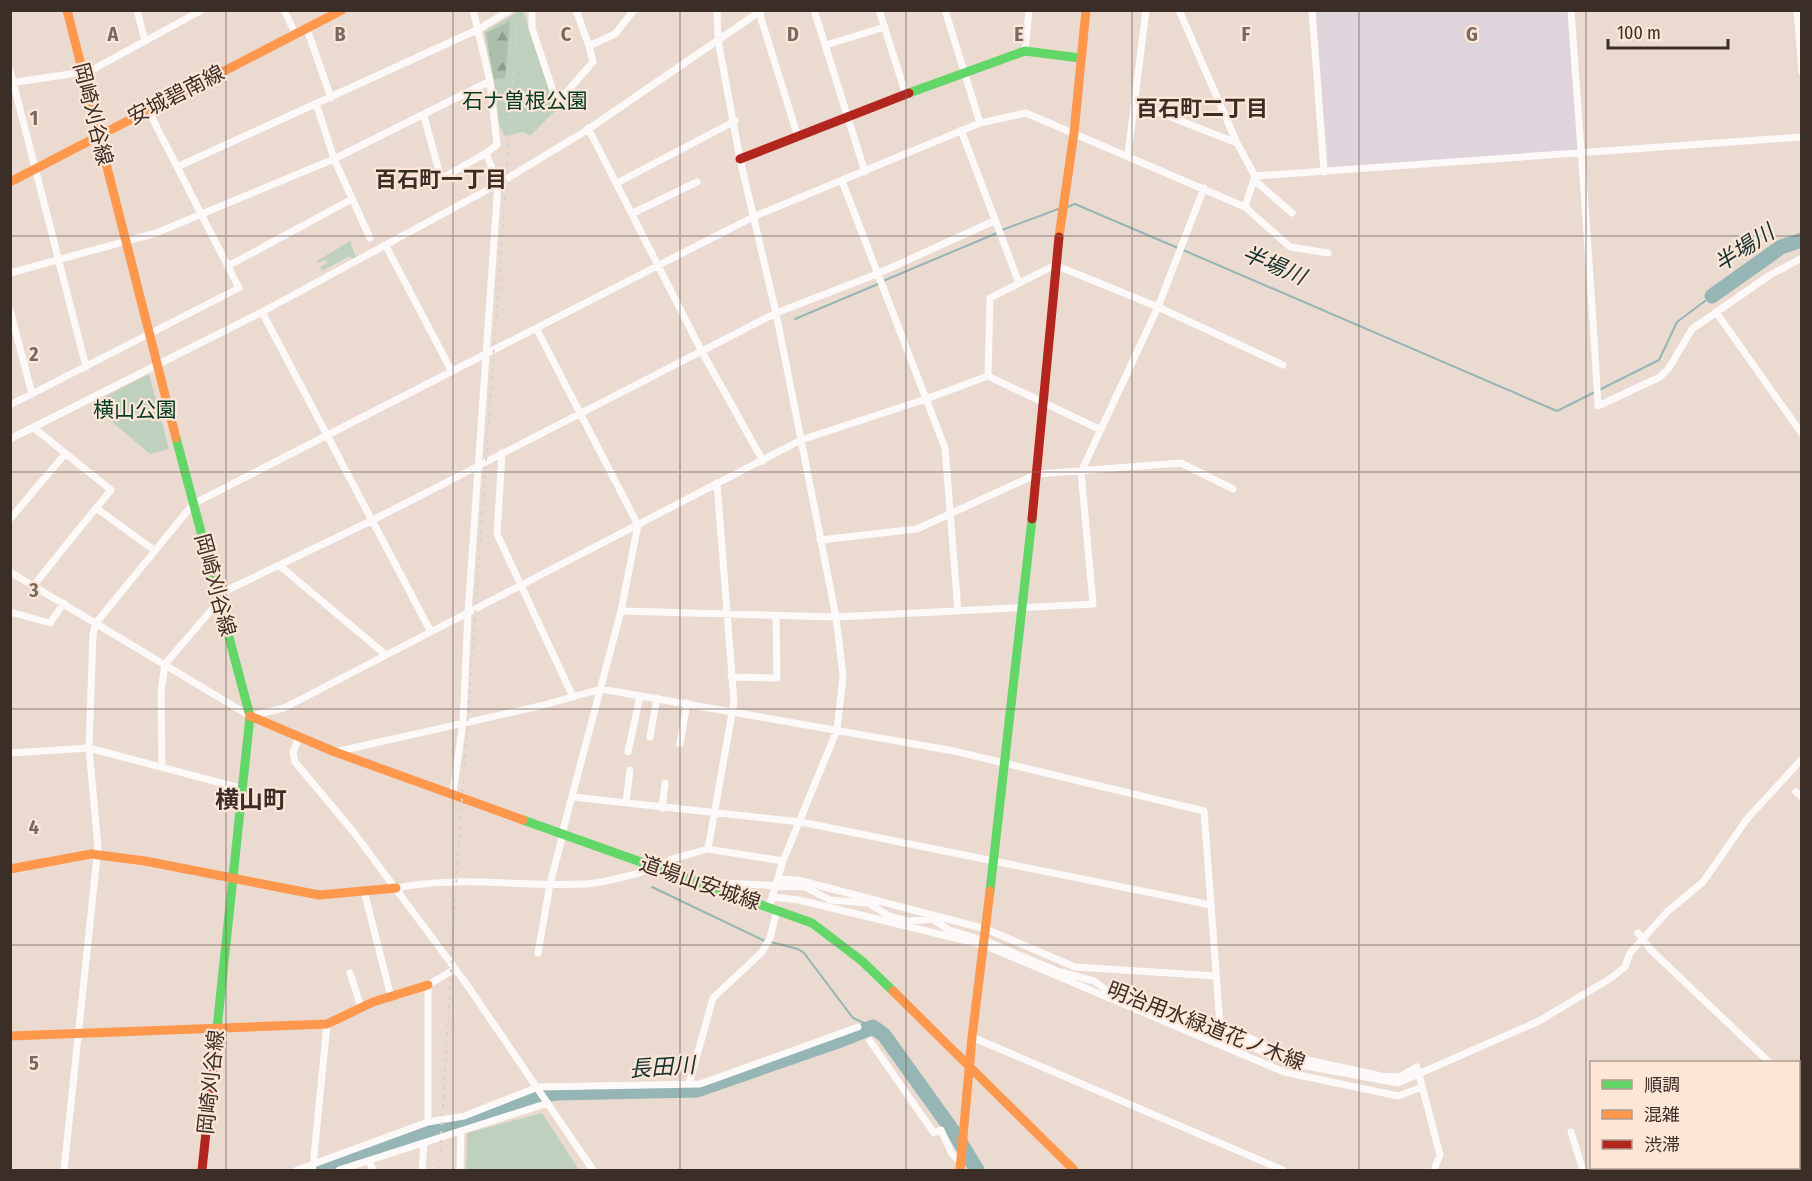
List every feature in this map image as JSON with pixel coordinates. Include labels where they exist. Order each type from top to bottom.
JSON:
[{"type":"main road","name":"岡崎刈谷線","points":[[67,10],[97,135],[151,332],[193,504],[250,716],[202,1170]]},
{"type":"main road","name":"安城碧南線","points":[[10,182],[342,10]]},
{"type":"main road","points":[[960,1167],[967,1111],[972,1037],[985,943],[1003,761],[1045,402],[1055,265],[1074,133],[1086,10]]},
{"type":"main road","points":[[740,159],[964,72],[1025,51],[1080,58]]},
{"type":"main road","name":"道場山安城線","points":[[250,716],[335,752],[652,866],[773,905],[812,923],[830,934],[862,961],[1074,1170]]},
{"type":"main road","points":[[10,869],[70,856],[98,855],[319,895],[396,888]]},
{"type":"main road","points":[[10,1036],[327,1024],[361,1008],[428,985]]},
{"type":"street","points":[[137,10],[145,41]]},
{"type":"street","points":[[284,10],[296,34]]},
{"type":"street","points":[[424,116],[441,178],[497,145],[490,81],[473,10]]},
{"type":"street","points":[[532,10],[532,28],[557,103],[592,62],[589,46],[576,10]]},
{"type":"street","points":[[589,46],[615,34],[634,10]]},
{"type":"street","points":[[689,1084],[713,998],[762,952],[770,938],[773,905],[783,861],[837,730],[843,676],[836,617],[776,313],[740,159],[735,121],[718,40],[717,10]]},
{"type":"street","points":[[814,10],[865,172]]},
{"type":"street","points":[[879,10],[906,95]]},
{"type":"street","points":[[945,10],[980,123]]},
{"type":"street","points":[[1025,51],[1029,10]]},
{"type":"street","points":[[1128,155],[1146,10]]},
{"type":"street","points":[[1179,10],[1237,143],[1255,178],[1292,213]]},
{"type":"street","points":[[1312,10],[1324,172]]},
{"type":"street","points":[[1571,10],[1583,153],[1591,311],[1598,369],[1598,406],[1659,377],[1669,368],[1692,329],[1770,275],[1802,258]]},
{"type":"street","points":[[1797,10],[1802,72]]},
{"type":"street","points":[[12,83],[83,74],[199,11]]},
{"type":"street","points":[[177,167],[331,98],[510,11]]},
{"type":"street","points":[[10,439],[262,312],[498,184],[588,128],[760,11],[798,137]]},
{"type":"street","points":[[826,45],[885,27]]},
{"type":"street","points":[[307,29],[331,98]]},
{"type":"street","points":[[10,70],[60,258],[86,367]]},
{"type":"street","points":[[10,273],[156,234],[334,159],[490,81]]},
{"type":"street","points":[[316,103],[334,159],[370,238]]},
{"type":"street","points":[[1135,103],[1237,143]]},
{"type":"street","points":[[10,405],[239,288],[148,110]]},
{"type":"street","points":[[64,1170],[77,1032],[98,855],[88,748],[93,634],[96,623],[193,504],[487,351],[753,217],[980,123],[1026,113],[1245,207],[1290,247],[1328,253]]},
{"type":"street","points":[[617,183],[735,121]]},
{"type":"street","points":[[588,128],[701,350],[763,461]]},
{"type":"street","points":[[962,130],[1019,283]]},
{"type":"street","points":[[1255,178],[1802,137]]},
{"type":"street","points":[[453,794],[463,722],[468,613],[498,184],[486,153]]},
{"type":"street","points":[[1245,207],[1255,178]]},
{"type":"street","points":[[842,181],[945,448],[958,611]]},
{"type":"street","points":[[633,213],[697,182]]},
{"type":"street","points":[[621,611],[836,617],[1093,604],[1081,472],[1158,307],[1204,189]]},
{"type":"street","points":[[228,266],[352,200]]},
{"type":"street","points":[[162,766],[161,691],[165,664],[218,598],[776,313],[877,274],[994,221]]},
{"type":"street","points":[[386,246],[452,370]]},
{"type":"street","points":[[988,376],[990,298],[1055,265],[1158,307],[1283,365]]},
{"type":"street","points":[[10,310],[32,394]]},
{"type":"street","points":[[262,312],[431,632]]},
{"type":"street","points":[[1716,312],[1802,434]]},
{"type":"street","points":[[536,328],[638,525],[621,611],[550,884],[538,953]]},
{"type":"street","points":[[10,572],[250,716],[284,708],[801,440],[988,376],[1101,430]]},
{"type":"street","points":[[34,428],[111,490],[34,585]]},
{"type":"street","points":[[502,453],[497,534],[573,697]]},
{"type":"street","points":[[10,519],[64,454]]},
{"type":"street","points":[[820,540],[917,529],[1037,474],[1180,463],[1233,489]]},
{"type":"street","points":[[708,849],[733,712],[717,483]]},
{"type":"street","points":[[96,508],[154,550]]},
{"type":"street","points":[[280,566],[386,656]]},
{"type":"street","points":[[10,612],[50,623],[63,603]]},
{"type":"street","points":[[731,677],[777,678],[776,615]]},
{"type":"street","points":[[335,752],[601,689],[1003,761],[1204,811],[1220,1025],[1290,1056],[1392,1078],[1417,1067],[1440,1155],[1434,1170]]},
{"type":"street","points":[[628,752],[640,696]]},
{"type":"street","points":[[650,737],[657,698]]},
{"type":"street","points":[[680,744],[687,703]]},
{"type":"street","points":[[299,737],[293,752],[295,762],[396,888],[539,1089],[593,1170]]},
{"type":"street","points":[[10,753],[88,748],[244,789]]},
{"type":"street","name":"明治用水緑道花ノ木線","points":[[722,883],[777,882],[813,889],[837,903],[859,900],[889,916],[908,921],[933,919],[949,930],[1057,971],[1094,981],[1112,994],[1149,1003],[1290,1064],[1390,1083],[1419,1074],[1539,1022],[1611,978],[1624,966],[1640,936],[1703,882],[1747,819],[1802,759]]},
{"type":"street","points":[[626,803],[630,770]]},
{"type":"street","points":[[662,808],[665,783]]},
{"type":"street","points":[[573,797],[801,822],[1211,905]]},
{"type":"street","points":[[396,888],[420,884],[471,882],[550,884],[600,882],[642,873],[652,866],[708,849],[783,861]]},
{"type":"street","points":[[777,882],[798,880],[986,929],[1075,967],[1216,976]]},
{"type":"street","points":[[364,891],[391,997]]},
{"type":"street","points":[[773,905],[799,900],[985,943],[1276,1069],[1398,1096],[1422,1087]]},
{"type":"street","points":[[1640,936],[1768,1061]]},
{"type":"street","points":[[428,1122],[428,985],[455,969]]},
{"type":"street","points":[[350,973],[361,1008]]},
{"type":"street","points":[[313,1166],[327,1024]]},
{"type":"street","points":[[297,1170],[428,1122],[464,1116],[539,1089],[700,1084],[858,1027]]},
{"type":"street","points":[[972,1037],[1283,1170]]},
{"type":"street","points":[[870,1041],[934,1133],[941,1130],[960,1167]]},
{"type":"street","points":[[339,1170],[351,1169],[547,1102]]},
{"type":"street","points":[[460,1170],[461,1132]]},
{"type":"street","points":[[1571,1132],[1583,1170]]},
{"type":"street","points":[[422,1170],[424,1143]]},
{"type":"street","points":[[369,1161],[373,1170]]},
{"type":"shaded area","points":[[1315,11],[1568,11],[1578,149],[1575,152],[1329,168]]},
{"type":"green space","name":"石ナ曽根公園","points":[[519,11],[524,13],[557,109],[530,136],[524,132],[505,136],[499,124],[495,88],[484,32]]},
{"type":"green space","points":[[510,21],[505,78],[494,79],[486,33]]},
{"type":"green space","points":[[350,241],[356,257],[352,259],[350,256],[322,271],[320,267],[327,263],[325,260],[318,263],[317,261]]},
{"type":"green space","name":"横山公園","points":[[149,374],[169,449],[150,454],[91,404]]},
{"type":"green space","points":[[542,1113],[579,1170],[466,1170],[467,1133]]},
{"type":"waterway","name":"半場川","points":[[1067,207],[1075,204],[1178,248]]},
{"type":"waterway","name":"半場川","points":[[1002,230],[1061,208]]},
{"type":"waterway","name":"半場川","points":[[883,281],[997,233]]},
{"type":"waterway","name":"半場川","points":[[1712,296],[1781,247],[1802,240]]},
{"type":"waterway","name":"半場川","points":[[1183,250],[1557,411],[1659,360],[1677,322],[1705,301]]},
{"type":"waterway","name":"半場川","points":[[795,319],[878,284]]},
{"type":"waterway","points":[[652,887],[765,941]]},
{"type":"waterway","points":[[771,942],[798,949],[804,953],[853,1018],[873,1027]]},
{"type":"waterway","name":"長田川","points":[[315,1170],[533,1097],[556,1093],[697,1090],[873,1027],[884,1035],[955,1134],[977,1170]]},
{"type":"railway","points":[[439,1170],[457,870],[518,10]]},
{"type":"traffic: fast","points":[[909,93],[1025,51],[1080,58]]},
{"type":"traffic: fast","points":[[176,438],[250,716],[216,1038]]},
{"type":"traffic: fast","points":[[990,891],[1032,519]]},
{"type":"traffic: fast","points":[[523,820],[812,923],[862,961],[893,991]]},
{"type":"traffic: slow","points":[[67,10],[176,438]]},
{"type":"traffic: slow","points":[[10,182],[342,10]]},
{"type":"traffic: slow","points":[[1059,237],[1074,133],[1086,10]]},
{"type":"traffic: slow","points":[[250,716],[335,752],[523,820]]},
{"type":"traffic: slow","points":[[10,869],[91,854],[145,861],[319,895],[396,888]]},
{"type":"traffic: slow","points":[[960,1170],[972,1037],[990,891]]},
{"type":"traffic: slow","points":[[10,1036],[327,1024],[373,1002],[428,985]]},
{"type":"traffic: slow","points":[[893,991],[1074,1170]]},
{"type":"traffic: jam","points":[[740,159],[909,93]]},
{"type":"traffic: jam","points":[[1032,519],[1059,237]]},
{"type":"traffic: jam","points":[[202,1170],[216,1038]]},
{"type":"district","name":"百石町二丁目","points":[[1202,108]]},
{"type":"district","name":"百石町一丁目","points":[[441,179]]},
{"type":"district","name":"横山町","points":[[251,800]]}]
